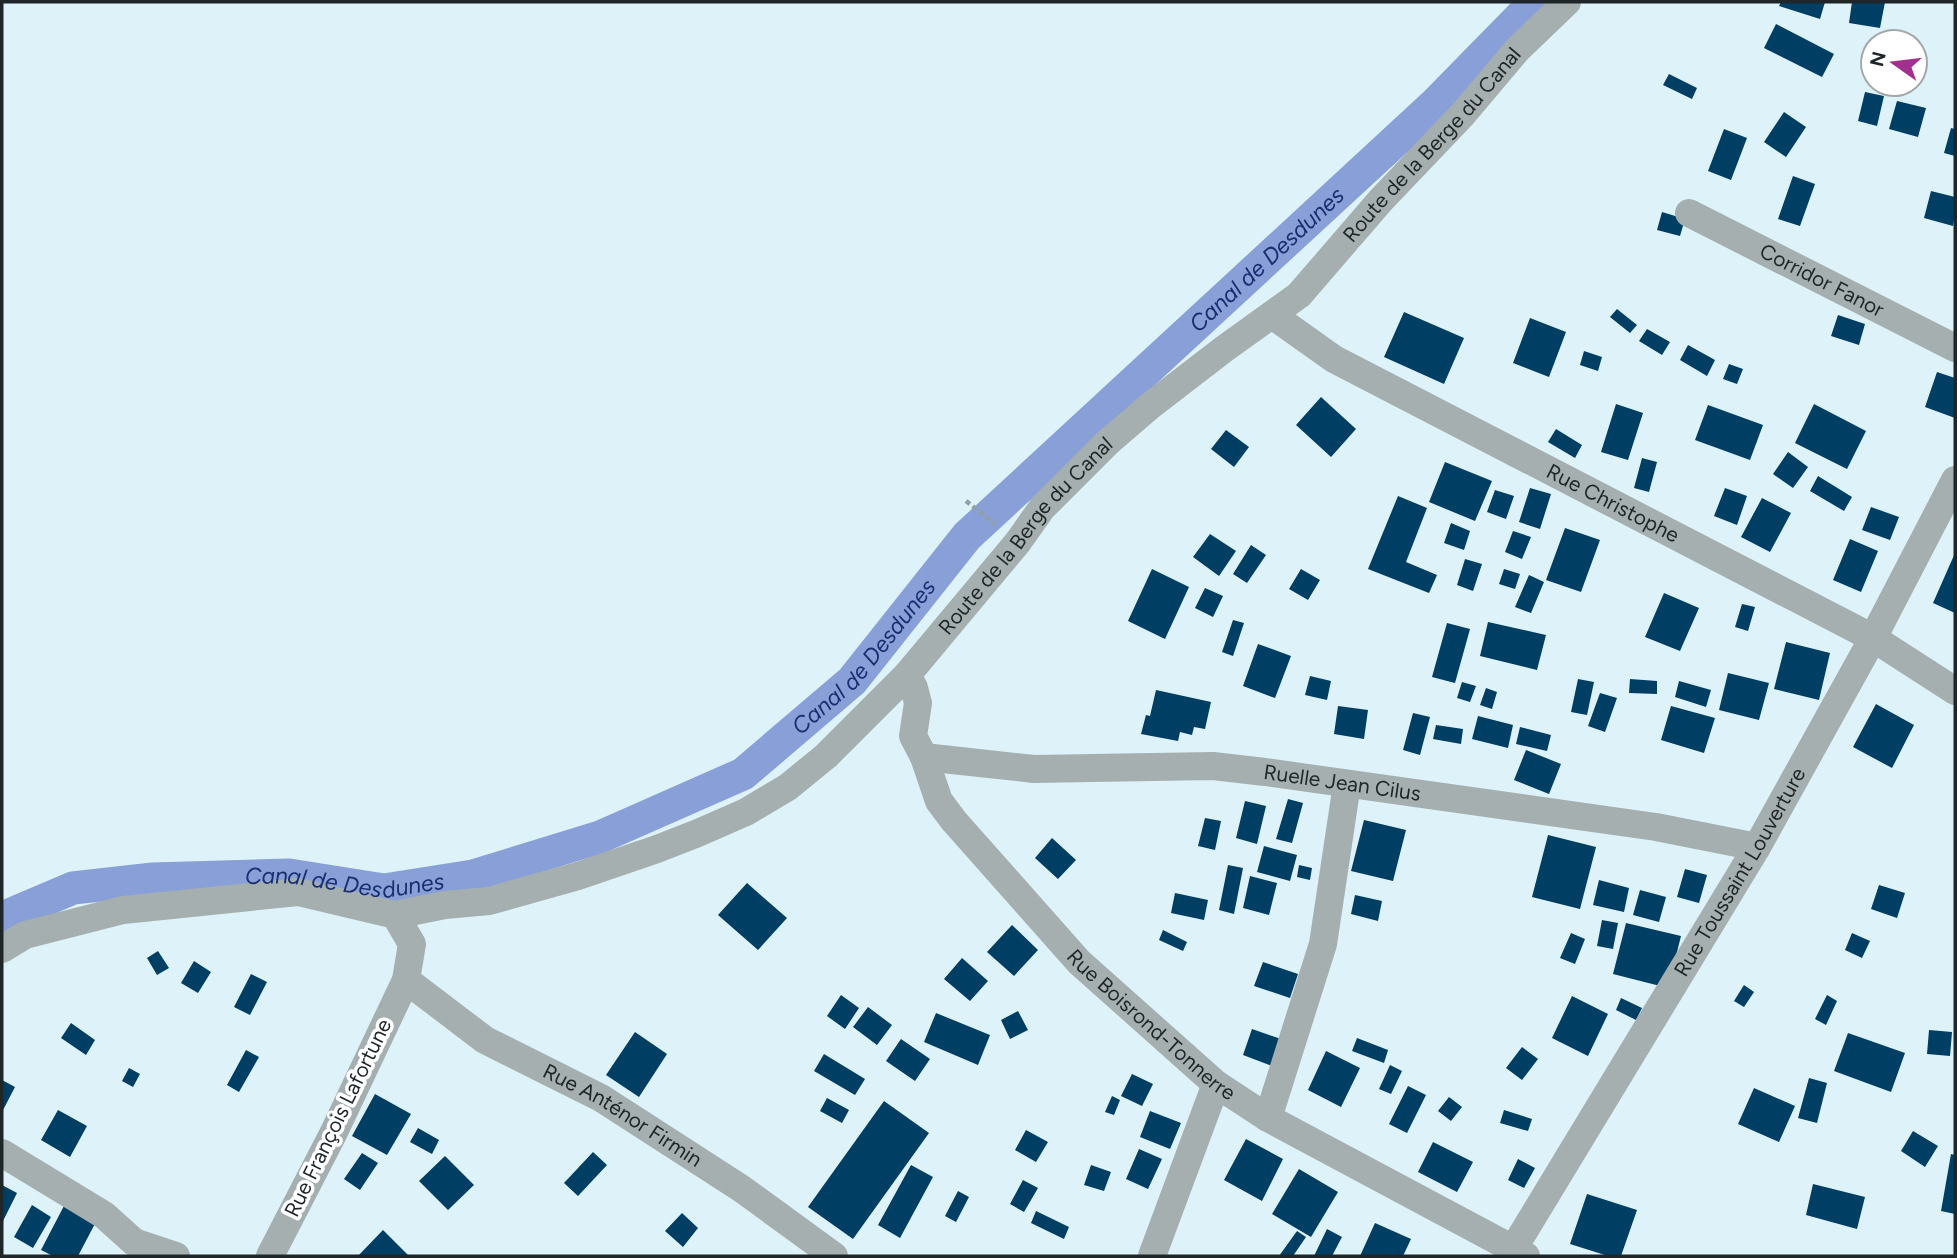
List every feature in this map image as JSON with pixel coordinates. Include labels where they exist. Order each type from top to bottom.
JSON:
[{"type":"street","name":"Route de la Berge du Canal","points":[[2,949],[24,935],[123,910],[298,892],[395,915],[445,905],[489,901],[578,876],[657,849],[746,812],[788,787],[826,756],[907,675],[1042,508],[1107,443],[1150,405],[1299,295],[1381,200],[1463,114],[1517,50],[1567,2]]},
{"type":"street","name":"Corridor Fanor","points":[[1689,213],[1955,348]]},
{"type":"street","name":"Rue Christophe","points":[[1272,315],[1334,359],[1873,638],[1955,691]]},
{"type":"street","name":"Rue Toussaint Louverture","points":[[1516,1254],[1757,848],[1873,638],[1955,480]]},
{"type":"street","name":"Rue Boisrond-Tonnerre","points":[[907,675],[918,703],[913,736],[924,757],[939,801],[1079,962],[1216,1084],[1268,1118],[1516,1254]]},
{"type":"street","name":"Ruelle Jean Cilus","points":[[924,757],[1034,769],[1213,766],[1657,827],[1757,848]]},
{"type":"street","points":[[1268,1118],[1323,944],[1347,784]]},
{"type":"street","points":[[395,915],[412,944],[406,980]]},
{"type":"street","name":"Rue François Lafortune","points":[[270,1256],[333,1134],[406,980]]},
{"type":"street","name":"Rue Anténor Firmin","points":[[406,980],[485,1040],[601,1098],[742,1189],[834,1256]]},
{"type":"street","points":[[1152,1256],[1216,1084]]},
{"type":"street","points":[[2,1153],[104,1214],[134,1242],[176,1256]]},
{"type":"path","points":[[966,501],[1017,542]]},
{"type":"building","points":[[1781,2],[1825,2],[1820,19],[1779,6]]},
{"type":"building","points":[[1852,2],[1885,2],[1880,28],[1849,23]]},
{"type":"building","points":[[1776,24],[1834,54],[1822,77],[1764,48]]},
{"type":"building","points":[[1669,74],[1697,88],[1692,99],[1663,85]]},
{"type":"building","points":[[1864,98],[1884,98],[1877,126],[1858,121]]},
{"type":"building","points":[[1897,101],[1926,108],[1918,137],[1889,129]]},
{"type":"building","points":[[1784,112],[1806,127],[1786,157],[1764,142]]},
{"type":"building","points":[[1951,128],[1955,129],[1955,156],[1944,153]]},
{"type":"building","points":[[1724,129],[1747,138],[1731,180],[1708,171]]},
{"type":"building","points":[[1793,176],[1815,184],[1800,226],[1778,219]]},
{"type":"building","points":[[1931,191],[1955,197],[1953,226],[1924,218]]},
{"type":"building","points":[[1662,212],[1685,219],[1680,236],[1657,230]]},
{"type":"building","points":[[1617,309],[1637,325],[1630,333],[1610,317]]},
{"type":"building","points":[[1404,312],[1464,338],[1444,384],[1384,357]]},
{"type":"building","points":[[1838,315],[1865,324],[1859,345],[1831,336]]},
{"type":"building","points":[[1530,318],[1566,332],[1549,377],[1513,363]]},
{"type":"building","points":[[1647,329],[1670,342],[1662,355],[1639,341]]},
{"type":"building","points":[[1688,345],[1715,360],[1707,376],[1680,360]]},
{"type":"building","points":[[1584,351],[1602,357],[1598,371],[1580,365]]},
{"type":"building","points":[[1729,364],[1743,369],[1737,384],[1723,379]]},
{"type":"building","points":[[1937,372],[1955,378],[1955,418],[1925,407]]},
{"type":"building","points":[[1321,397],[1356,429],[1331,457],[1296,425]]},
{"type":"building","points":[[1616,404],[1643,413],[1628,460],[1601,452]]},
{"type":"building","points":[[1814,404],[1866,431],[1847,469],[1795,443]]},
{"type":"building","points":[[1708,405],[1763,425],[1750,460],[1695,440]]},
{"type":"building","points":[[1556,429],[1582,445],[1575,458],[1548,442]]},
{"type":"building","points":[[1226,430],[1249,447],[1234,467],[1211,449]]},
{"type":"building","points":[[1788,452],[1808,467],[1793,488],[1773,474]]},
{"type":"building","points":[[1642,458],[1657,462],[1649,492],[1634,488]]},
{"type":"building","points":[[1445,462],[1492,481],[1475,521],[1429,502]]},
{"type":"building","points":[[1818,476],[1852,497],[1844,511],[1810,491]]},
{"type":"building","points":[[1530,488],[1551,494],[1540,529],[1519,522]]},
{"type":"building","points":[[1725,488],[1747,496],[1737,525],[1714,516]]},
{"type":"building","points":[[1495,490],[1514,496],[1506,519],[1487,512]]},
{"type":"building","points":[[1398,496],[1427,508],[1406,562],[1437,575],[1429,593],[1368,569]]},
{"type":"building","points":[[1762,498],[1791,513],[1770,552],[1741,537]]},
{"type":"building","points":[[1871,507],[1899,517],[1890,540],[1862,530]]},
{"type":"building","points":[[1451,523],[1470,531],[1464,550],[1444,543]]},
{"type":"building","points":[[1565,528],[1600,540],[1581,592],[1546,580]]},
{"type":"building","points":[[1513,531],[1531,537],[1522,559],[1505,552]]},
{"type":"building","points":[[1210,534],[1236,551],[1219,576],[1193,557]]},
{"type":"building","points":[[1850,539],[1878,551],[1861,592],[1833,580]]},
{"type":"building","points":[[1251,545],[1266,555],[1247,583],[1233,574]]},
{"type":"building","points":[[1955,553],[1955,613],[1933,603]]},
{"type":"building","points":[[1465,559],[1482,564],[1473,591],[1457,585]]},
{"type":"building","points":[[1152,569],[1189,587],[1165,639],[1128,621]]},
{"type":"building","points":[[1301,569],[1320,580],[1308,600],[1289,589]]},
{"type":"building","points":[[1504,569],[1520,574],[1515,589],[1499,584]]},
{"type":"building","points":[[1529,575],[1544,582],[1531,613],[1515,607]]},
{"type":"building","points":[[1205,588],[1223,596],[1213,617],[1195,608]]},
{"type":"building","points":[[1664,593],[1699,608],[1680,651],[1645,637]]},
{"type":"building","points":[[1742,604],[1755,607],[1748,631],[1735,627]]},
{"type":"building","points":[[1233,620],[1244,623],[1233,656],[1222,652]]},
{"type":"building","points":[[1488,622],[1546,635],[1537,670],[1480,656]]},
{"type":"building","points":[[1447,623],[1470,629],[1455,683],[1432,677]]},
{"type":"building","points":[[1786,642],[1830,653],[1819,700],[1774,689]]},
{"type":"building","points":[[1258,644],[1291,656],[1275,698],[1243,686]]},
{"type":"building","points":[[1728,673],[1769,683],[1759,720],[1719,710]]},
{"type":"building","points":[[1310,676],[1331,681],[1327,700],[1305,695]]},
{"type":"building","points":[[1578,679],[1594,682],[1587,715],[1571,712]]},
{"type":"building","points":[[1630,679],[1657,681],[1657,694],[1629,693]]},
{"type":"building","points":[[1679,681],[1711,690],[1706,707],[1675,697]]},
{"type":"building","points":[[1462,682],[1476,686],[1470,702],[1457,698]]},
{"type":"building","points":[[1486,688],[1497,692],[1492,709],[1480,705]]},
{"type":"building","points":[[1156,690],[1211,702],[1205,729],[1194,727],[1192,735],[1180,732],[1178,741],[1141,734],[1146,715],[1150,716]]},
{"type":"building","points":[[1600,693],[1617,698],[1605,732],[1588,726]]},
{"type":"building","points":[[1876,704],[1914,725],[1892,768],[1853,747]]},
{"type":"building","points":[[1338,706],[1368,710],[1364,739],[1334,734]]},
{"type":"building","points":[[1671,706],[1715,718],[1704,753],[1661,740]]},
{"type":"building","points":[[1413,713],[1430,717],[1420,755],[1403,750]]},
{"type":"building","points":[[1478,716],[1513,725],[1508,748],[1472,739]]},
{"type":"building","points":[[1436,725],[1463,729],[1461,744],[1433,739]]},
{"type":"building","points":[[1520,727],[1551,735],[1547,751],[1516,744]]},
{"type":"building","points":[[1526,750],[1561,764],[1549,794],[1514,780]]},
{"type":"building","points":[[1288,799],[1303,803],[1292,843],[1276,839]]},
{"type":"building","points":[[1245,801],[1266,806],[1257,844],[1236,838]]},
{"type":"building","points":[[1205,818],[1221,821],[1215,850],[1198,846]]},
{"type":"building","points":[[1364,820],[1406,830],[1393,881],[1351,871]]},
{"type":"building","points":[[1548,835],[1596,847],[1580,909],[1532,897]]},
{"type":"building","points":[[1052,838],[1076,860],[1058,879],[1035,858]]},
{"type":"building","points":[[1264,846],[1297,855],[1290,881],[1257,872]]},
{"type":"building","points":[[1228,865],[1243,868],[1234,914],[1219,910]]},
{"type":"building","points":[[1299,865],[1312,868],[1310,880],[1297,877]]},
{"type":"building","points":[[1685,869],[1707,875],[1699,903],[1677,897]]},
{"type":"building","points":[[1250,876],[1277,883],[1269,915],[1243,908]]},
{"type":"building","points":[[1599,880],[1629,888],[1624,912],[1593,905]]},
{"type":"building","points":[[747,883],[787,918],[758,950],[718,915]]},
{"type":"building","points":[[1879,885],[1905,893],[1897,918],[1871,909]]},
{"type":"building","points":[[1640,890],[1666,897],[1659,922],[1633,915]]},
{"type":"building","points":[[1175,893],[1208,900],[1204,920],[1171,913]]},
{"type":"building","points":[[1355,895],[1382,901],[1378,921],[1351,914]]},
{"type":"building","points":[[1602,920],[1618,923],[1613,949],[1597,946]]},
{"type":"building","points":[[1626,923],[1681,936],[1668,988],[1613,974]]},
{"type":"building","points":[[1012,925],[1038,950],[1014,976],[987,952]]},
{"type":"building","points":[[1163,930],[1187,942],[1183,951],[1159,940]]},
{"type":"building","points":[[1571,933],[1585,939],[1575,964],[1560,958]]},
{"type":"building","points":[[1852,933],[1870,941],[1862,958],[1845,950]]},
{"type":"building","points":[[158,951],[169,968],[157,975],[147,958]]},
{"type":"building","points":[[962,958],[988,981],[970,1001],[944,979]]},
{"type":"building","points":[[194,961],[211,972],[198,993],[181,983]]},
{"type":"building","points":[[1263,962],[1298,974],[1290,998],[1254,986]]},
{"type":"building","points":[[251,974],[267,982],[250,1015],[234,1007]]},
{"type":"building","points":[[1744,985],[1754,992],[1744,1007],[1734,1001]]},
{"type":"building","points":[[841,995],[859,1008],[845,1029],[827,1016]]},
{"type":"building","points":[[1827,995],[1837,1001],[1826,1025],[1815,1019]]},
{"type":"building","points":[[1572,996],[1608,1014],[1588,1056],[1552,1038]]},
{"type":"building","points":[[1621,998],[1642,1008],[1636,1020],[1616,1010]]},
{"type":"building","points":[[868,1007],[892,1025],[877,1045],[853,1027]]},
{"type":"building","points":[[1018,1011],[1028,1030],[1010,1039],[1001,1020]]},
{"type":"building","points":[[936,1013],[990,1035],[978,1065],[924,1042]]},
{"type":"building","points":[[71,1023],[95,1040],[86,1055],[61,1038]]},
{"type":"building","points":[[1252,1029],[1284,1040],[1275,1067],[1243,1055]]},
{"type":"building","points":[[1929,1030],[1952,1032],[1950,1056],[1927,1054]]},
{"type":"building","points":[[635,1032],[667,1054],[639,1097],[606,1075]]},
{"type":"building","points":[[1848,1033],[1905,1053],[1891,1092],[1834,1071]]},
{"type":"building","points":[[1357,1038],[1388,1050],[1384,1063],[1352,1051]]},
{"type":"building","points":[[901,1039],[930,1059],[915,1081],[886,1061]]},
{"type":"building","points":[[1522,1047],[1538,1059],[1522,1080],[1506,1068]]},
{"type":"building","points":[[246,1050],[259,1057],[239,1092],[227,1085]]},
{"type":"building","points":[[1326,1051],[1360,1068],[1341,1107],[1308,1090]]},
{"type":"building","points":[[824,1054],[865,1079],[855,1095],[814,1071]]},
{"type":"building","points":[[1390,1065],[1402,1071],[1391,1094],[1379,1089]]},
{"type":"building","points":[[129,1068],[140,1074],[133,1087],[122,1081]]},
{"type":"building","points":[[1132,1074],[1153,1084],[1142,1106],[1121,1096]]},
{"type":"building","points":[[1809,1078],[1827,1083],[1817,1123],[1798,1118]]},
{"type":"building","points":[[2,1080],[15,1087],[2,1112]]},
{"type":"building","points":[[1408,1086],[1426,1095],[1407,1133],[1389,1124]]},
{"type":"building","points":[[1754,1088],[1795,1106],[1779,1142],[1738,1124]]},
{"type":"building","points":[[375,1094],[411,1114],[387,1155],[352,1136]]},
{"type":"building","points":[[1112,1096],[1120,1100],[1114,1115],[1105,1112]]},
{"type":"building","points":[[1449,1097],[1462,1107],[1451,1121],[1438,1111]]},
{"type":"building","points":[[827,1098],[849,1110],[842,1123],[820,1111]]},
{"type":"building","points":[[884,1101],[929,1133],[853,1239],[808,1207]]},
{"type":"building","points":[[58,1110],[87,1126],[70,1157],[41,1140]]},
{"type":"building","points":[[1504,1110],[1532,1119],[1528,1131],[1500,1123]]},
{"type":"building","points":[[1150,1111],[1181,1123],[1170,1149],[1140,1137]]},
{"type":"building","points":[[418,1128],[439,1140],[432,1154],[410,1142]]},
{"type":"building","points":[[1026,1130],[1048,1142],[1036,1162],[1015,1150]]},
{"type":"building","points":[[1913,1131],[1938,1146],[1925,1167],[1901,1151]]},
{"type":"building","points":[[1246,1139],[1283,1159],[1262,1201],[1224,1180]]},
{"type":"building","points":[[1433,1142],[1473,1162],[1457,1192],[1418,1172]]},
{"type":"building","points":[[1139,1149],[1162,1159],[1148,1189],[1126,1179]]},
{"type":"building","points":[[593,1152],[607,1165],[578,1196],[564,1183]]},
{"type":"building","points":[[362,1153],[378,1163],[360,1190],[344,1179]]},
{"type":"building","points":[[1951,1154],[1955,1155],[1955,1214],[1941,1211]]},
{"type":"building","points":[[445,1156],[474,1185],[448,1210],[419,1181]]},
{"type":"building","points":[[1518,1159],[1535,1168],[1524,1188],[1508,1180]]},
{"type":"building","points":[[911,1165],[933,1177],[900,1238],[878,1225]]},
{"type":"building","points":[[1091,1165],[1111,1172],[1104,1191],[1084,1185]]},
{"type":"building","points":[[1299,1169],[1338,1192],[1311,1237],[1272,1214]]},
{"type":"building","points":[[1023,1180],[1038,1188],[1024,1212],[1010,1204]]},
{"type":"building","points":[[1813,1184],[1865,1197],[1857,1229],[1806,1215]]},
{"type":"building","points":[[2,1185],[17,1193],[2,1223]]},
{"type":"building","points":[[958,1191],[969,1197],[956,1222],[945,1216]]},
{"type":"building","points":[[1587,1194],[1637,1210],[1621,1256],[1608,1256],[1570,1244]]},
{"type":"building","points":[[66,1202],[98,1218],[78,1256],[53,1256],[41,1250]]},
{"type":"building","points":[[32,1205],[51,1217],[33,1248],[14,1237]]},
{"type":"building","points":[[1036,1211],[1069,1227],[1064,1239],[1031,1223]]},
{"type":"building","points":[[682,1213],[698,1228],[683,1247],[665,1231]]},
{"type":"building","points":[[1375,1223],[1411,1239],[1403,1256],[1360,1256]]},
{"type":"building","points":[[1327,1229],[1342,1237],[1332,1256],[1314,1256]]},
{"type":"building","points":[[383,1230],[409,1256],[358,1256]]},
{"type":"building","points":[[1297,1231],[1306,1237],[1293,1256],[1279,1256]]},
{"type":"waterway","name":"Canal de Desdunes","points":[[2,918],[73,888],[153,879],[289,875],[384,890],[473,876],[600,837],[743,774],[852,681],[967,536],[1434,105],[1535,2]]}]
